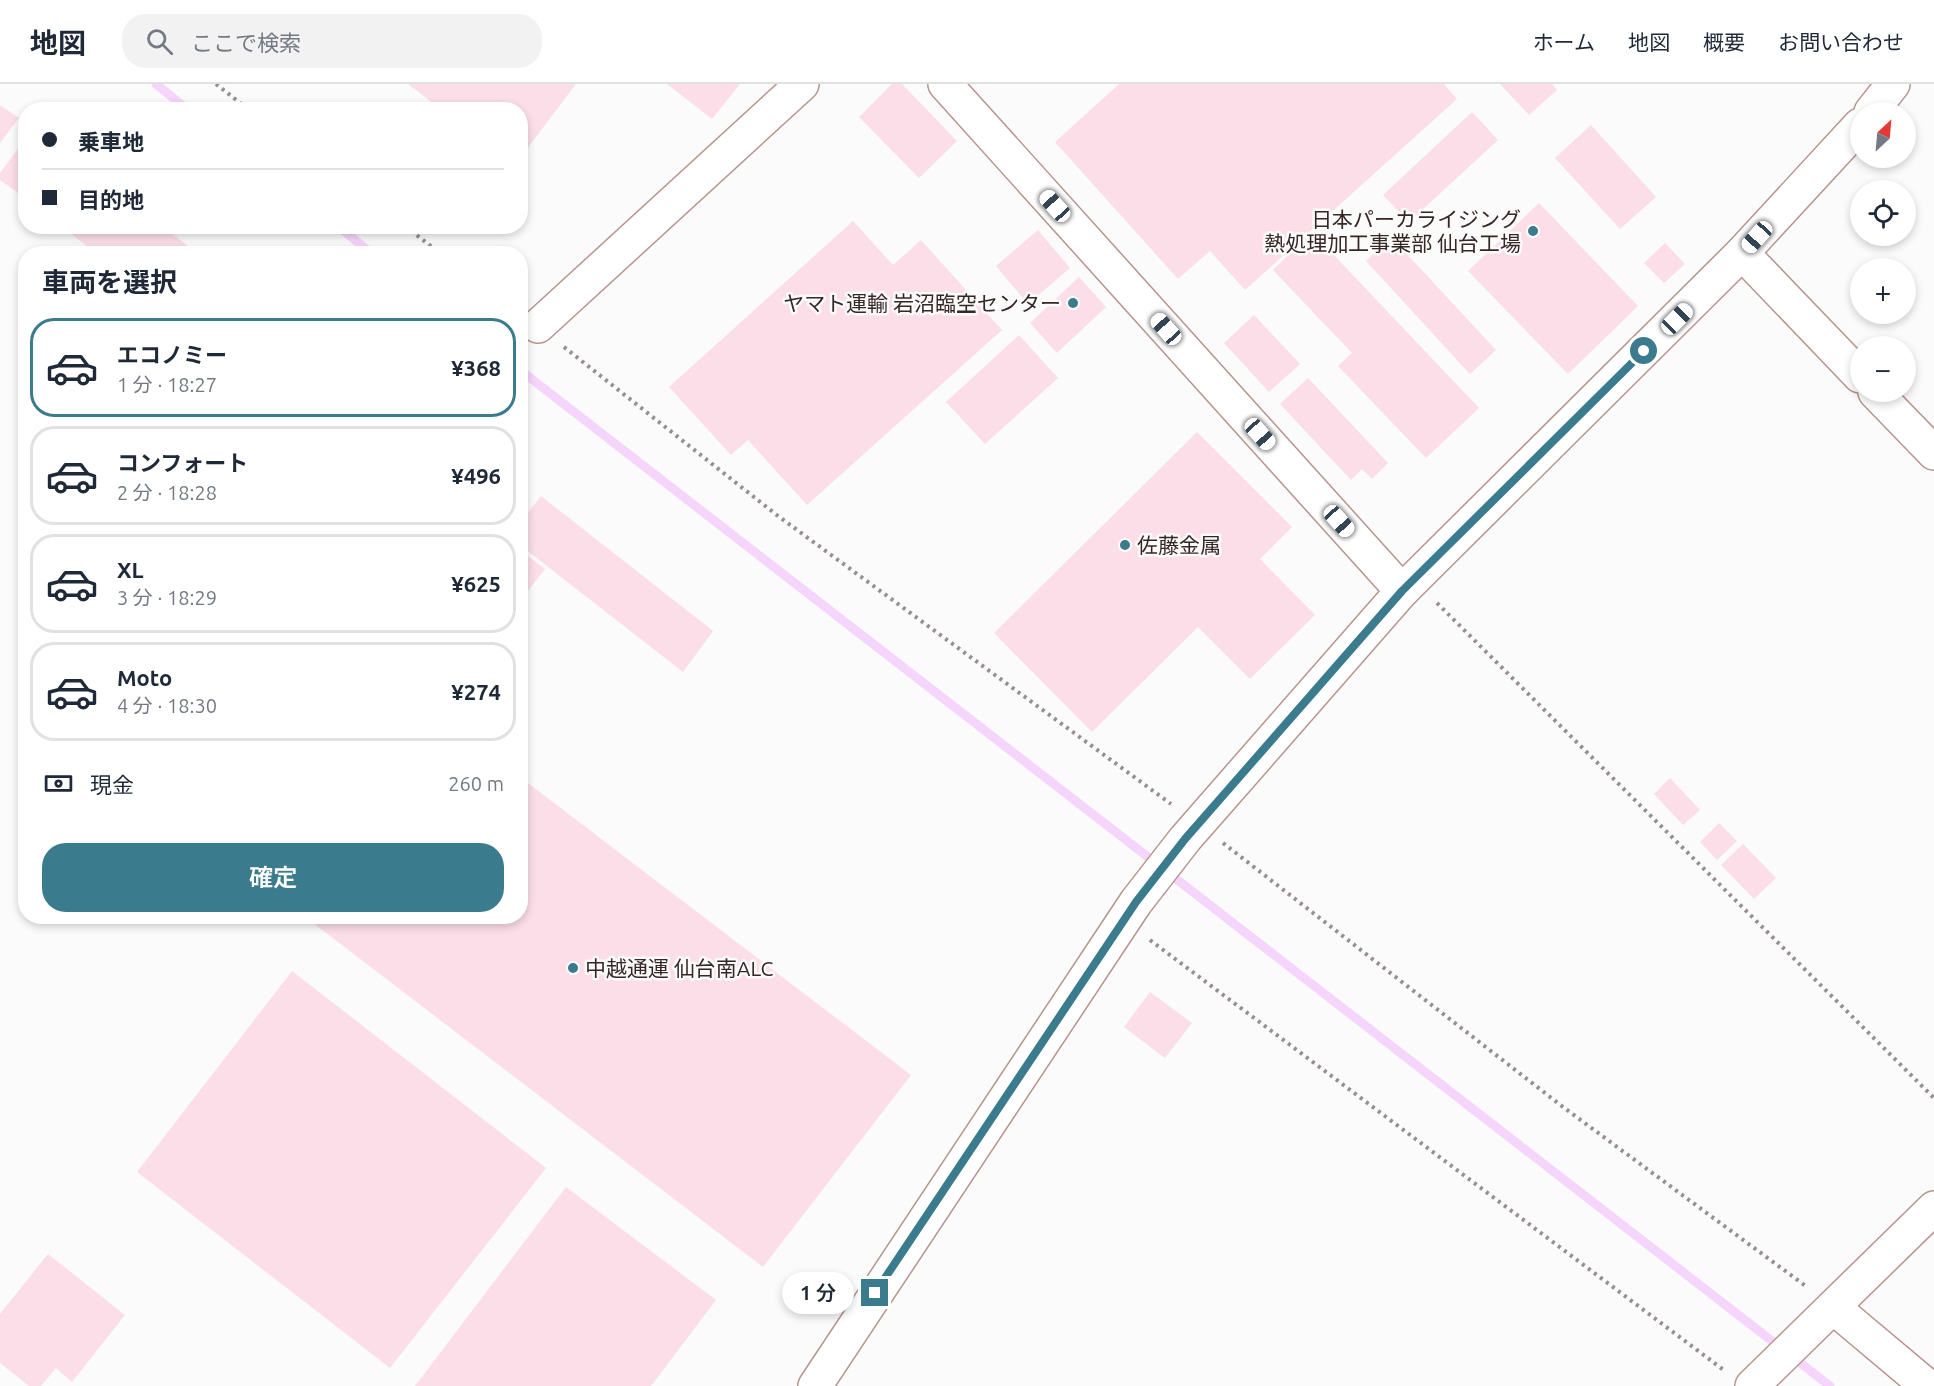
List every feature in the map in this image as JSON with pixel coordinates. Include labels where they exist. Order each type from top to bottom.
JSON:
[{"type":"street","points":[[538,326],[802,84]]},
{"type":"street","points":[[945,84],[1408,585]]},
{"type":"street","points":[[1879,102],[1893,84]]},
{"type":"street","points":[[814,1386],[1130,911],[1192,832],[1408,585],[1742,253],[1850,136]]},
{"type":"street","points":[[1742,253],[1850,366]]},
{"type":"street","points":[[1885,402],[1934,453]]},
{"type":"street","points":[[1747,1378],[1825,1315],[1934,1208]]},
{"type":"street","points":[[1825,1315],[1927,1386]]},
{"type":"path","points":[[216,84],[239,102]]},
{"type":"path","points":[[415,234],[431,246]]},
{"type":"path","points":[[538,326],[778,516],[1192,832],[1792,1277]]},
{"type":"path","points":[[1408,585],[1934,1098]]},
{"type":"path","points":[[1130,911],[1747,1378]]},
{"type":"building","points":[[408,84],[576,84],[528,147],[528,102],[432,102]]},
{"type":"building","points":[[667,84],[740,84],[712,119]]},
{"type":"building","points":[[892,84],[902,84],[957,141],[919,178],[859,117]]},
{"type":"building","points":[[1119,84],[1444,84],[1457,99],[1245,290],[1210,251],[1178,279],[1055,142]]},
{"type":"building","points":[[1500,84],[1552,84],[1557,90],[1529,115]]},
{"type":"building","points":[[0,105],[18,119],[0,143]]},
{"type":"building","points":[[1472,112],[1498,140],[1409,222],[1383,195]]},
{"type":"building","points":[[1591,125],[1656,197],[1620,229],[1555,158]]},
{"type":"building","points":[[18,149],[18,193],[0,180],[0,173]]},
{"type":"building","points":[[1539,203],[1638,306],[1568,374],[1468,271]]},
{"type":"building","points":[[853,221],[893,265],[921,240],[1002,330],[807,505],[748,440],[731,455],[669,387]]},
{"type":"building","points":[[1038,230],[1070,268],[1028,304],[996,266]]},
{"type":"building","points":[[1312,232],[1479,408],[1426,458],[1338,366],[1352,353],[1273,270]]},
{"type":"building","points":[[71,234],[172,234],[188,246],[87,246]]},
{"type":"building","points":[[1391,237],[1496,350],[1470,374],[1366,261]]},
{"type":"building","points":[[1665,243],[1685,264],[1664,283],[1644,263]]},
{"type":"building","points":[[1079,277],[1106,307],[1057,353],[1030,323]]},
{"type":"building","points":[[1254,315],[1300,364],[1269,392],[1224,343]]},
{"type":"building","points":[[1019,335],[1058,378],[985,444],[946,402]]},
{"type":"building","points":[[1308,378],[1388,463],[1372,479],[1362,469],[1351,480],[1280,404]]},
{"type":"building","points":[[1197,432],[1292,527],[1260,559],[1315,615],[1250,679],[1198,627],[1092,732],[994,633]]},
{"type":"building","points":[[541,496],[713,631],[683,672],[528,551],[528,513]]},
{"type":"building","points":[[528,556],[545,569],[528,591]]},
{"type":"building","points":[[1670,778],[1700,810],[1683,825],[1654,794]]},
{"type":"building","points":[[528,783],[911,1075],[763,1267],[314,924],[528,924]]},
{"type":"building","points":[[1719,823],[1737,841],[1717,860],[1700,842]]},
{"type":"building","points":[[1743,844],[1776,878],[1754,899],[1721,865]]},
{"type":"building","points":[[292,971],[546,1168],[390,1368],[137,1172]]},
{"type":"building","points":[[1150,992],[1192,1023],[1165,1058],[1124,1027]]},
{"type":"building","points":[[566,1187],[716,1300],[651,1386],[415,1386]]},
{"type":"building","points":[[48,1254],[125,1315],[72,1382],[56,1368],[41,1386],[29,1386],[0,1363],[0,1314]]},
{"type":"waterway","points":[[156,84],[178,102]]},
{"type":"waterway","points":[[348,234],[362,246]]},
{"type":"waterway","points":[[528,376],[1830,1386]]},
{"type":"place","name":"日本パーカライジング 熱処理加工事業部 仙台工場","points":[[1533,231]]},
{"type":"place","name":"ヤマト運輸 岩沼臨空センター","points":[[1073,303]]},
{"type":"place","name":"佐藤金属","points":[[1125,545]]},
{"type":"place","name":"中越通運 仙台南ALC","points":[[573,968]]},
{"type":"route","points":[[875,1293],[1136,902],[1185,839],[1402,591],[1644,351]]}]
